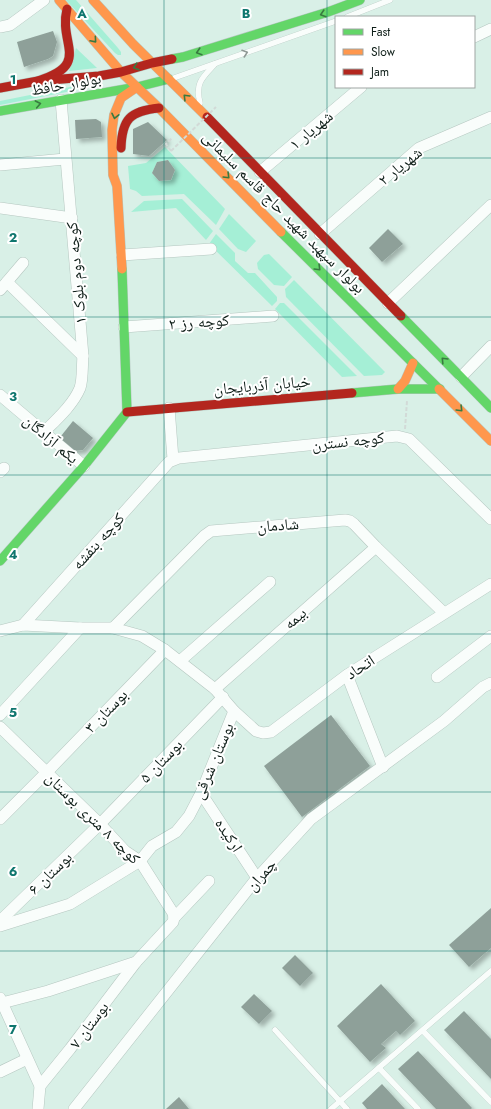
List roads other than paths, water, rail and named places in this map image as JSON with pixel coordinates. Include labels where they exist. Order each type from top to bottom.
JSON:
[{"type":"main road","name":"بولوار سپهبد شهید حاج قاسم سلیمانی","points":[[59,0],[121,72],[160,108],[334,285],[491,441]]},
{"type":"main road","name":"بولوار سپهبد شهید حاج قاسم سلیمانی","points":[[94,0],[133,44],[491,408]]},
{"type":"main road","name":"بولوار حافظ","points":[[0,88],[38,81],[98,76],[183,57],[328,12],[360,0]]},
{"type":"main road","points":[[38,81],[52,77],[62,71],[68,60],[71,48],[65,22],[67,9]]},
{"type":"main road","name":"بولوار حافظ","points":[[0,111],[137,87],[169,79]]},
{"type":"main road","points":[[0,561],[84,466],[127,412],[122,255],[117,186],[113,175],[112,130],[114,115],[121,98],[137,87]]},
{"type":"main road","points":[[117,186],[121,175],[121,137],[127,119],[144,109],[160,108]]},
{"type":"main road","points":[[302,225],[306,224],[317,231]]},
{"type":"main road","points":[[326,263],[330,268],[334,285]]},
{"type":"main road","points":[[398,389],[405,381],[413,363]]},
{"type":"main road","name":"خیابان آذربایجان","points":[[127,412],[398,389],[440,389]]},
{"type":"street","points":[[0,27],[10,25],[44,0]]},
{"type":"street","points":[[475,37],[491,30]]},
{"type":"street","name":"شهریار ۱","points":[[260,172],[361,88]]},
{"type":"street","name":"کوچه دوم بلوک ۱","points":[[43,433],[74,399],[80,388],[83,356],[61,100]]},
{"type":"street","name":"شهریار ۲","points":[[317,231],[419,148],[491,117]]},
{"type":"street","points":[[0,165],[65,159]]},
{"type":"street","points":[[388,303],[491,205]]},
{"type":"street","points":[[0,208],[72,218]]},
{"type":"street","points":[[122,255],[211,249]]},
{"type":"street","points":[[23,263],[3,286],[83,356]]},
{"type":"street","name":"کوچه رز ۲","points":[[124,327],[273,316]]},
{"type":"street","points":[[461,377],[491,346]]},
{"type":"street","name":"یکم آزادگان","points":[[0,395],[43,433],[84,466]]},
{"type":"street","points":[[170,408],[173,459]]},
{"type":"street","name":"کوچه نسترن","points":[[173,459],[397,436],[408,440],[491,519]]},
{"type":"street","name":"کوچه بنفشه","points":[[23,625],[173,459]]},
{"type":"street","name":"شادمان","points":[[113,628],[204,536],[211,531],[350,521],[444,613]]},
{"type":"street","name":"بیمه","points":[[215,689],[376,547]]},
{"type":"street","points":[[180,661],[270,582]]},
{"type":"street","name":"اتحاد","points":[[234,711],[256,731],[263,733],[271,732],[347,675],[491,584]]},
{"type":"street","name":"بوستان شرقی","points":[[0,631],[23,625],[113,628],[142,636],[165,650],[215,689],[234,711],[201,793],[189,816],[176,832],[152,846],[140,861],[70,904],[0,926]]},
{"type":"street","points":[[0,715],[80,628]]},
{"type":"street","points":[[438,677],[491,636]]},
{"type":"street","name":"بوستان ۳","points":[[0,820],[165,650]]},
{"type":"street","points":[[347,675],[383,767]]},
{"type":"street","name":"چمران","points":[[74,1109],[257,878],[311,819],[444,721],[483,687],[491,683]]},
{"type":"street","name":"بوستان ۵","points":[[100,824],[223,698]]},
{"type":"street","name":"کوچه ۸ متری بوستان","points":[[0,727],[100,824],[125,851],[140,861],[174,918]]},
{"type":"street","name":"ارکیده","points":[[201,793],[257,878]]},
{"type":"street","name":"بوستان ۶","points":[[0,921],[100,824]]},
{"type":"street","name":"بوستان ۷","points":[[40,1086],[136,962],[208,881]]},
{"type":"street","name":"بوستان ۷","points":[[1,1000],[48,990],[136,962]]},
{"type":"street","points":[[1,1000],[40,1086],[38,1109]]},
{"type":"street","points":[[0,1072],[28,1059]]},
{"type":"lane","points":[[350,16],[390,0]]},
{"type":"lane","points":[[169,79],[335,21]]},
{"type":"lane","points":[[202,113],[198,94],[201,78],[217,63]]},
{"type":"lane","points":[[331,1109],[491,971]]},
{"type":"lane","points":[[275,1030],[347,1109]]},
{"type":"lane","points":[[423,1031],[491,1102]]},
{"type":"lane","points":[[379,1068],[418,1109]]}]
